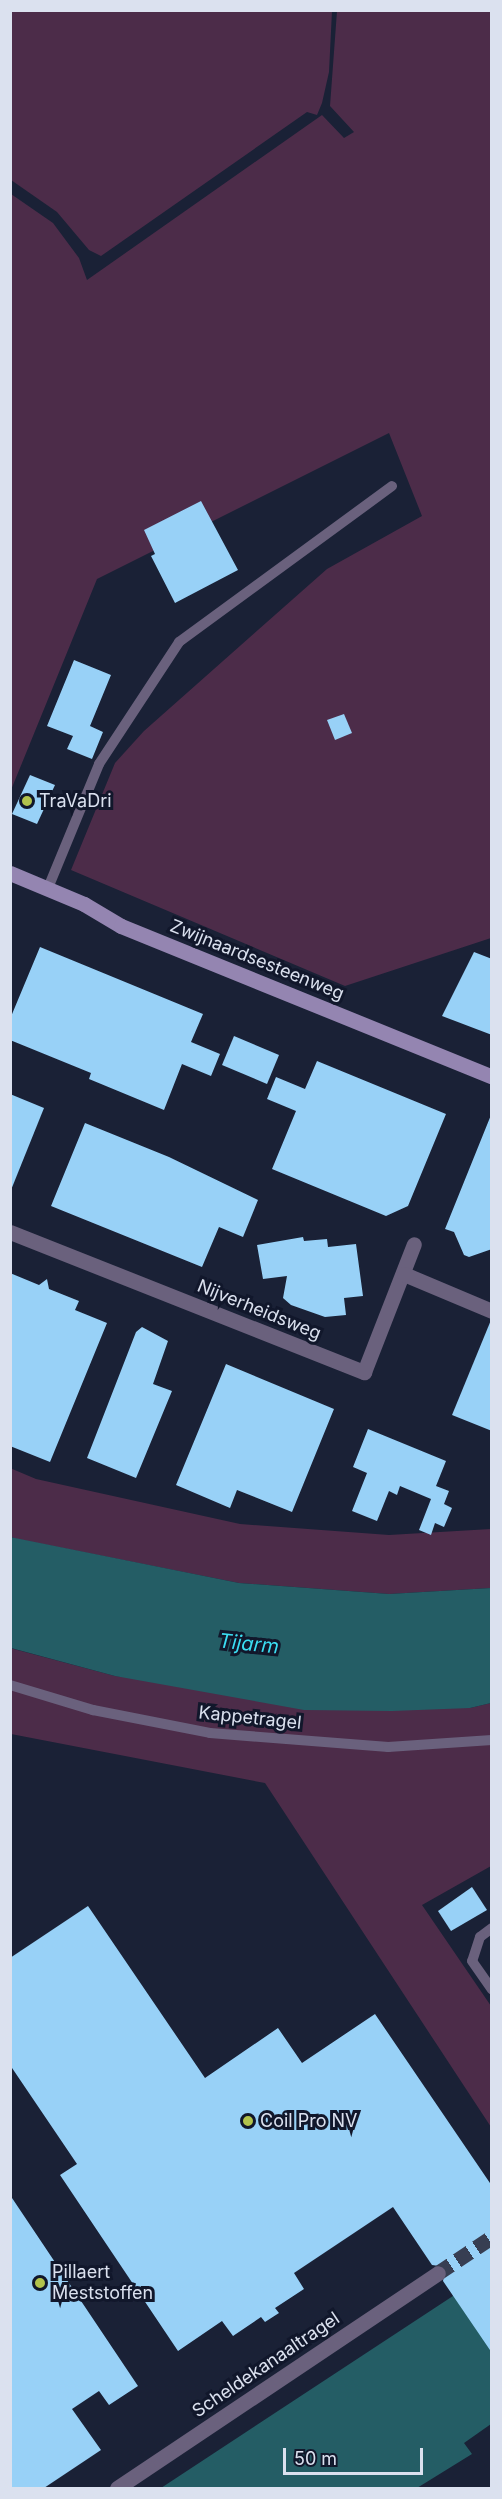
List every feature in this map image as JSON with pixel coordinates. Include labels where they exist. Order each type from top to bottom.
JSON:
[{"type":"main road","name":"Zwijnaardsesteenweg","points":[[10,873],[48,888],[121,926],[492,1077]]},
{"type":"street","name":"Nijverheidsweg","points":[[10,1232],[364,1372],[414,1244]]},
{"type":"street","points":[[404,1274],[492,1311]]},
{"type":"street","name":"Scheldekanaaltragel","points":[[117,2488],[438,2273]]},
{"type":"lane","points":[[48,888],[99,764],[179,642],[392,486]]},
{"type":"lane","name":"Kappetragel","points":[[10,1685],[93,1710],[210,1733],[388,1747],[492,1740]]},
{"type":"lane","points":[[492,1928],[480,1937],[472,1961],[492,1990]]},
{"type":"shaded area","points":[[10,11],[332,11],[329,72],[322,103],[317,115],[307,112],[101,256],[89,250],[57,212],[11,180]]},
{"type":"shaded area","points":[[337,11],[491,11],[491,938],[345,986],[71,870],[115,763],[144,731],[327,569],[422,516],[389,433],[97,579],[11,790],[11,194],[53,223],[79,258],[87,280],[322,115],[344,138],[354,132],[330,106]]},
{"type":"shaded area","points":[[10,1468],[36,1479],[240,1524],[389,1535],[491,1529],[491,1588],[389,1594],[239,1583],[17,1539],[11,1537]]},
{"type":"shaded area","points":[[10,1648],[115,1676],[470,1708],[491,1703],[491,1866],[422,1905],[491,2006],[491,2127],[265,1783],[11,1734]]},
{"type":"water","name":"Tijarm","points":[[10,1537],[239,1583],[389,1594],[491,1588],[491,1703],[470,1708],[392,1711],[304,1710],[115,1676],[11,1648]]},
{"type":"water","points":[[491,2271],[491,2424],[464,2443],[472,2454],[417,2488],[161,2488]]},
{"type":"building","points":[[201,501],[238,570],[175,603],[151,556],[155,554],[144,530]]},
{"type":"building","points":[[74,660],[111,675],[90,726],[103,732],[92,759],[67,749],[73,736],[47,726]]},
{"type":"building","points":[[344,714],[352,733],[335,740],[327,720]]},
{"type":"building","points":[[30,775],[55,785],[37,824],[12,814]]},
{"type":"building","points":[[40,947],[203,1014],[191,1042],[220,1054],[211,1076],[182,1064],[164,1110],[89,1079],[91,1073],[10,1040],[10,1019]]},
{"type":"building","points":[[474,952],[492,959],[492,1035],[442,1016]]},
{"type":"building","points":[[234,1036],[279,1055],[267,1084],[222,1065]]},
{"type":"building","points":[[317,1061],[446,1114],[408,1206],[386,1216],[272,1169],[296,1111],[267,1099],[276,1077],[305,1089]]},
{"type":"building","points":[[10,1094],[44,1108],[11,1190],[10,1190]]},
{"type":"building","points":[[491,1115],[492,1249],[469,1257],[464,1255],[454,1232],[445,1229]]},
{"type":"building","points":[[85,1123],[169,1157],[258,1200],[243,1237],[219,1227],[202,1267],[51,1206]]},
{"type":"building","points":[[303,1237],[304,1241],[327,1239],[328,1247],[356,1244],[363,1296],[344,1298],[346,1315],[325,1317],[291,1305],[283,1298],[287,1276],[263,1279],[257,1245]]},
{"type":"building","points":[[10,1273],[39,1285],[47,1279],[49,1289],[79,1301],[75,1310],[107,1323],[50,1462],[10,1446]]},
{"type":"building","points":[[492,1321],[492,1431],[452,1415]]},
{"type":"building","points":[[142,1327],[168,1341],[153,1384],[172,1391],[136,1478],[87,1458],[136,1332]]},
{"type":"building","points":[[226,1364],[334,1409],[292,1512],[237,1490],[230,1508],[176,1485]]},
{"type":"building","points":[[368,1429],[446,1461],[436,1486],[449,1491],[444,1504],[452,1508],[444,1527],[435,1523],[431,1535],[419,1530],[431,1499],[400,1486],[397,1495],[389,1491],[377,1521],[352,1511],[367,1473],[353,1467]]},
{"type":"building","points":[[472,1887],[487,1910],[451,1931],[438,1911]]},
{"type":"building","name":"Coil Pro NV","points":[[88,1906],[205,2078],[278,2028],[302,2063],[375,2014],[492,2186],[492,2353],[443,2281],[446,2267],[432,2265],[393,2207],[294,2273],[304,2289],[275,2308],[279,2313],[265,2322],[261,2317],[233,2336],[222,2321],[178,2351],[60,2175],[77,2164],[10,2065],[10,1958]]},
{"type":"building","name":"Pillaert Meststoffen","points":[[10,2195],[138,2386],[109,2405],[99,2391],[72,2409],[101,2450],[44,2488],[10,2488]]},
{"type":"tunnel","points":[[438,2273],[492,2237]]},
{"type":"place","name":"TraVaDri","points":[[27,801]]},
{"type":"place","name":"Coil Pro NV","points":[[248,2121]]},
{"type":"place","name":"Pillaert Meststoffen","points":[[40,2283]]}]
